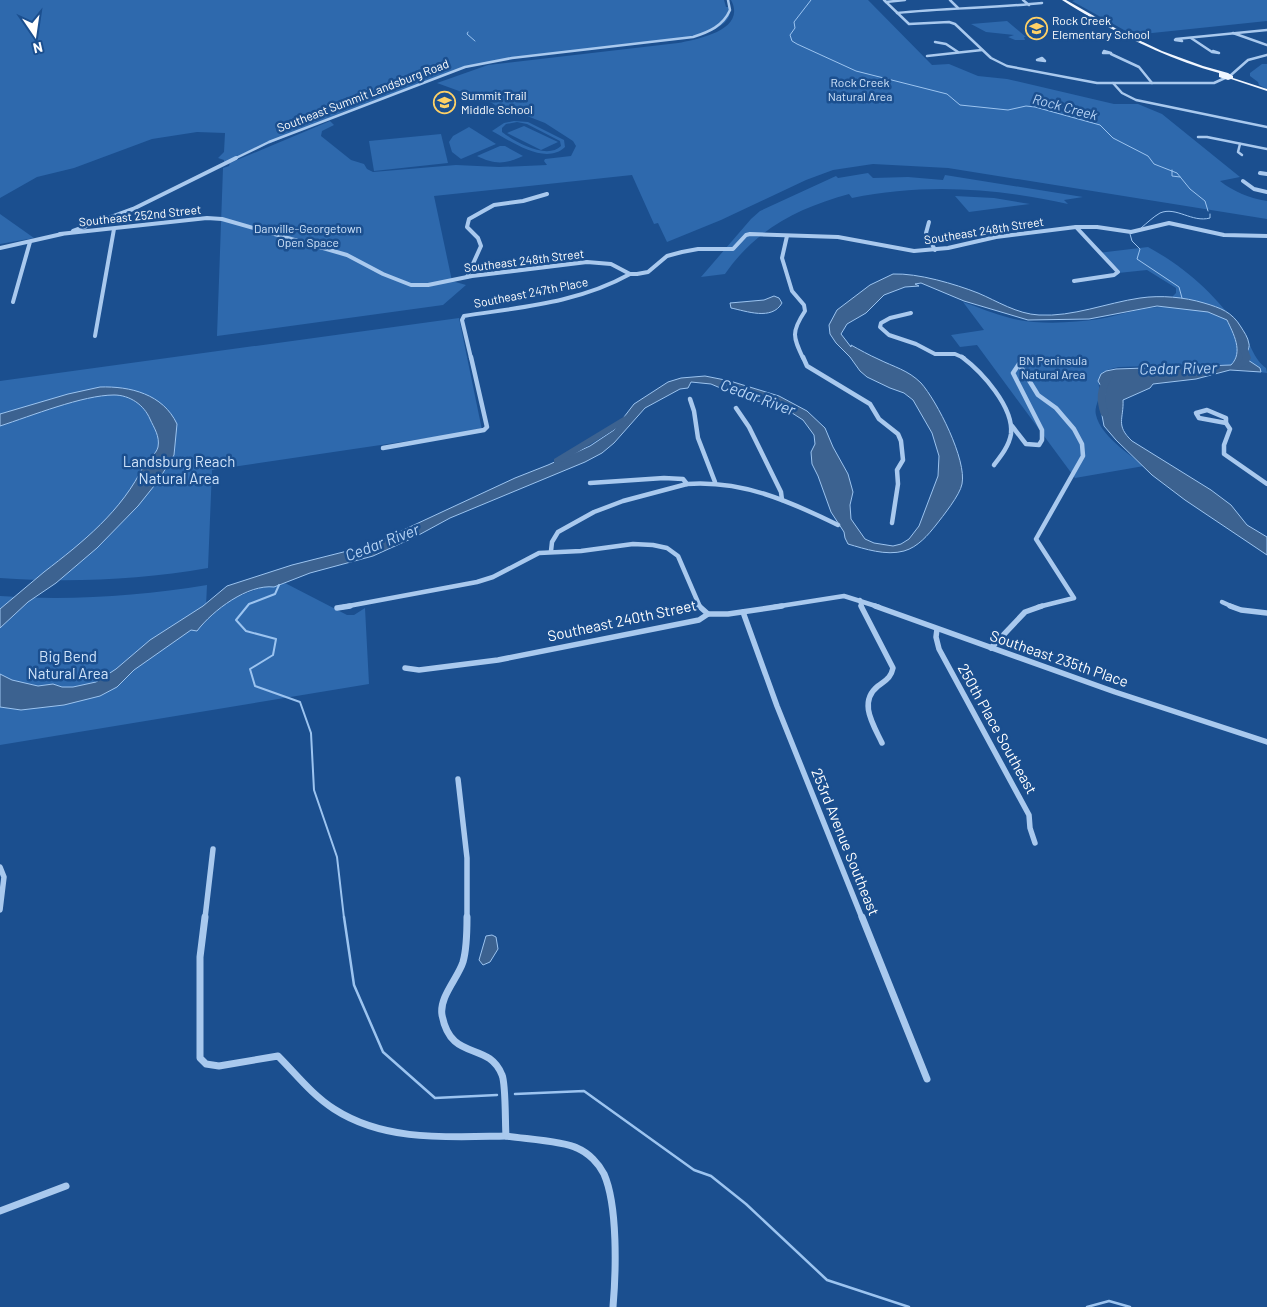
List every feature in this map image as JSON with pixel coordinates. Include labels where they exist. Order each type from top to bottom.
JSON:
[{"type":"main road","points":[[1064,0],[1137,41],[1209,70],[1267,90]]},
{"type":"street","name":"Southeast Summit Landsburg Road","points":[[0,248],[60,234],[97,223],[133,209],[265,144],[458,69],[498,60],[693,37],[712,29],[725,20],[730,10],[728,0]]},
{"type":"street","points":[[885,1],[905,0]]},
{"type":"street","points":[[950,0],[958,8]]},
{"type":"street","points":[[1024,0],[1029,5]]},
{"type":"street","points":[[885,1],[907,23],[914,25],[952,23],[991,58],[1002,64],[1092,83],[1214,83],[1253,58],[1267,55]]},
{"type":"street","points":[[897,13],[958,8],[996,8],[1042,3]]},
{"type":"street","points":[[1179,39],[1267,30]]},
{"type":"street","points":[[1233,33],[1267,45]]},
{"type":"street","points":[[1191,38],[1213,51]]},
{"type":"street","points":[[934,42],[950,45],[958,52]]},
{"type":"street","points":[[927,56],[982,50]]},
{"type":"street","points":[[1111,54],[1140,67],[1152,83]]},
{"type":"street","points":[[1034,71],[1041,62]]},
{"type":"street","points":[[1113,83],[1122,93],[1136,100],[1267,127]]},
{"type":"street","points":[[1198,137],[1207,137],[1267,149]]},
{"type":"street","points":[[1240,144],[1238,152],[1242,155]]},
{"type":"street","points":[[1260,173],[1267,174]]},
{"type":"street","points":[[1243,181],[1254,189],[1266,192]]},
{"type":"street","points":[[467,277],[481,246],[478,238],[467,227],[469,219],[494,205],[523,201],[547,194]]},
{"type":"street","name":"Southeast 252nd Street","points":[[60,234],[207,218],[222,219]]},
{"type":"street","name":"Southeast 248th Street","points":[[222,219],[341,252],[383,274],[410,285],[428,285],[467,277],[587,262],[611,264],[630,274],[648,272],[667,256],[689,250],[733,249],[746,235],[838,237],[908,251],[935,250],[996,237],[1076,227],[1097,226],[1131,232],[1169,222],[1193,226],[1224,235],[1267,236]]},
{"type":"street","points":[[929,222],[926,233],[935,250]]},
{"type":"street","points":[[1074,281],[1118,274],[1076,227]]},
{"type":"street","points":[[95,336],[114,229]]},
{"type":"street","points":[[787,236],[782,258],[792,291],[804,305],[805,311],[798,320],[794,332],[794,338],[804,361],[812,371],[870,404],[879,419],[889,425],[901,440],[903,460],[897,470],[898,484],[892,523]]},
{"type":"street","points":[[14,302],[30,242]]},
{"type":"street","name":"Southeast 247th Place","points":[[383,448],[484,430],[487,427],[463,318],[560,300],[596,291],[618,282],[630,274]]},
{"type":"street","points":[[910,313],[890,318],[881,324],[880,327],[900,341],[920,345],[932,353],[963,357],[985,376],[999,395],[1012,426],[1026,444],[1039,445],[1042,440],[1042,430],[1013,373],[1019,364],[1038,395],[1065,417],[1082,444],[1083,456],[1036,539],[1074,598],[1043,605],[1025,612],[991,648]]},
{"type":"street","points":[[690,399],[694,411],[698,438],[714,482]]},
{"type":"street","points":[[736,408],[758,445],[781,492],[782,500]]},
{"type":"street","points":[[1226,423],[1199,418],[1196,413],[1207,410],[1226,418],[1226,423],[1230,430],[1224,445],[1224,454],[1267,484]]},
{"type":"street","points":[[994,465],[1008,446],[1012,426]]},
{"type":"street","points":[[590,483],[678,478],[683,479],[687,484]]},
{"type":"street","points":[[551,551],[552,542],[558,532],[594,512],[623,501],[687,484],[714,482],[745,488],[782,500],[838,525]]},
{"type":"street","points":[[337,608],[477,582],[493,577],[534,554],[551,551],[581,551],[633,544],[662,546],[678,556],[699,606],[708,614]]},
{"type":"street","name":"Southeast 240th Street","points":[[405,668],[419,670],[498,660],[699,620],[708,614],[743,612],[844,596]]},
{"type":"street","name":"Southeast 235th Place","points":[[844,596],[860,600],[1178,714],[1267,742]]},
{"type":"street","points":[[860,600],[862,608],[893,668],[891,676],[871,691],[868,698],[867,707],[882,743]]},
{"type":"street","points":[[1222,602],[1241,610],[1267,612]]},
{"type":"street","name":"253rd Avenue Southeast","points":[[743,612],[777,706],[927,1079]]},
{"type":"street","name":"250th Place Southeast","points":[[937,629],[936,637],[939,649],[1030,815],[1030,828],[1035,843]]},
{"type":"street","points":[[458,779],[467,860],[467,937],[463,962],[443,1004],[442,1013],[448,1035],[453,1040],[471,1051],[490,1057],[500,1069],[503,1076],[506,1136]]},
{"type":"street","points":[[213,849],[200,957],[200,1058],[206,1064],[218,1066],[278,1056],[327,1104],[347,1117],[393,1132],[426,1136],[506,1136],[566,1143],[585,1151],[605,1177],[612,1211],[613,1307]]},
{"type":"street","points":[[0,867],[4,877],[0,910]]},
{"type":"street","points":[[0,1211],[66,1186]]},
{"type":"green space","points":[[0,0],[724,0],[726,7],[730,7],[730,14],[724,24],[694,37],[498,60],[461,69],[343,112],[224,163],[224,160],[218,158],[224,152],[225,133],[197,132],[152,139],[74,168],[37,177],[0,198]]},
{"type":"green space","points":[[731,0],[868,0],[932,65],[949,64],[978,76],[1007,79],[1114,104],[1138,104],[1162,114],[1240,177],[1220,181],[1242,194],[1267,201],[1267,219],[948,168],[873,164],[833,170],[806,180],[721,220],[667,242],[658,223],[654,224],[632,175],[434,196],[452,281],[466,285],[443,305],[217,336],[223,168],[229,166],[230,163],[330,121],[334,125],[322,131],[321,136],[351,160],[364,164],[367,169],[373,172],[456,165],[499,167],[547,165],[544,161],[545,159],[571,156],[576,146],[573,141],[545,123],[527,116],[523,110],[503,111],[492,103],[437,83],[488,65],[678,43],[708,36],[727,26],[732,19],[734,10]]},
{"type":"green space","points":[[1267,0],[1267,21],[1133,35],[1072,1]]},
{"type":"green space","points":[[1007,21],[1026,37],[1024,37],[1025,40],[1015,40],[1008,37],[1014,35],[986,32],[971,24]]},
{"type":"green space","points":[[1262,64],[1267,64],[1267,89],[1259,85],[1250,76],[1250,73]]},
{"type":"green space","points":[[514,121],[528,122],[564,140],[565,147],[557,152],[548,154],[528,150],[492,131],[504,123]],"holes":[[[517,122],[527,124],[560,141],[561,146],[555,150],[548,151],[531,148],[502,132],[502,128],[506,124]]]},
{"type":"green space","points":[[524,126],[558,142],[541,150],[507,133]]},
{"type":"green space","points":[[469,127],[496,144],[461,159],[452,152],[449,142],[453,136]]},
{"type":"green space","points":[[441,134],[448,163],[374,171],[369,141]]},
{"type":"green space","points":[[500,146],[505,146],[523,156],[511,161],[495,162],[477,156]]},
{"type":"green space","points":[[868,173],[873,178],[908,177],[943,180],[945,175],[1083,197],[1064,200],[1068,204],[1014,194],[960,189],[906,190],[852,198],[849,194],[812,206],[779,222],[750,244],[725,274],[701,277],[760,211],[836,176],[838,178]]},
{"type":"green space","points":[[955,196],[994,198],[1030,204],[969,212]]},
{"type":"green space","points":[[0,214],[34,238],[0,244]]},
{"type":"green space","name":"BN Peninsula Natural Area","points":[[1148,247],[1188,273],[1221,305],[1241,330],[1258,360],[1266,368],[1267,373],[1228,368],[1225,365],[1215,364],[1119,367],[1103,372],[1100,377],[1100,393],[1096,407],[1099,423],[1116,444],[1144,466],[1075,478],[977,345],[960,347],[951,335],[984,330],[963,302],[1010,318],[1043,322],[1089,320],[1142,309],[1168,307],[1171,298],[1176,293],[1176,288],[1147,270],[1118,273],[1098,253]]},
{"type":"green space","name":"Landsburg Reach Natural Area","points":[[459,318],[482,430],[212,470],[208,568],[130,578],[52,580],[0,578],[0,381]]},
{"type":"green space","name":"Big Bend Natural Area","points":[[285,583],[347,615],[354,615],[365,608],[369,684],[0,745],[0,596],[78,598],[156,592],[207,585],[206,606],[229,600],[270,584]]},
{"type":"water","points":[[893,274],[914,275],[948,283],[978,293],[1015,310],[1039,315],[1064,314],[1127,300],[1156,297],[1172,297],[1196,301],[1216,307],[1230,314],[1238,322],[1248,339],[1249,347],[1245,358],[1260,368],[1261,372],[1230,370],[1196,379],[1153,384],[1150,388],[1123,400],[1122,426],[1132,441],[1211,490],[1231,505],[1247,525],[1267,537],[1267,555],[1185,500],[1152,475],[1104,426],[1101,410],[1105,393],[1098,381],[1101,374],[1106,371],[1116,369],[1231,365],[1235,360],[1237,348],[1227,320],[1208,312],[1157,306],[1089,319],[1028,320],[964,301],[921,283],[915,284],[919,286],[905,287],[884,295],[866,313],[847,324],[841,334],[851,347],[851,345],[906,372],[921,383],[935,403],[949,431],[960,461],[962,474],[961,489],[930,533],[909,549],[890,553],[868,550],[848,544],[844,532],[831,512],[812,464],[811,452],[815,444],[814,435],[803,420],[789,411],[732,393],[711,384],[691,382],[688,388],[680,389],[645,408],[614,443],[602,453],[585,462],[450,518],[415,537],[373,556],[310,573],[274,587],[264,587],[242,594],[212,615],[197,631],[191,630],[134,670],[117,687],[100,696],[64,705],[21,710],[0,707],[0,674],[12,680],[38,686],[53,684],[62,687],[73,687],[96,682],[116,669],[150,640],[203,606],[227,586],[292,565],[371,545],[515,478],[590,446],[614,430],[634,404],[668,382],[681,378],[705,376],[730,381],[779,396],[807,411],[825,428],[848,474],[853,492],[850,505],[851,519],[865,539],[874,543],[893,546],[901,544],[909,539],[919,526],[938,476],[939,456],[932,433],[913,400],[904,393],[867,377],[860,371],[850,357],[836,343],[830,334],[829,325],[837,310],[870,285]]},
{"type":"water","points":[[774,296],[779,298],[782,303],[778,309],[772,312],[758,313],[731,308],[730,303],[764,300]]},
{"type":"water","points":[[100,387],[134,390],[163,405],[177,424],[174,455],[158,481],[138,506],[97,548],[56,583],[28,602],[0,628],[0,609],[87,537],[113,511],[125,497],[146,463],[156,452],[158,439],[144,409],[131,399],[120,395],[87,398],[0,426],[0,414],[68,394]]},
{"type":"water","points":[[492,935],[496,937],[498,949],[490,962],[483,965],[479,960],[486,936]]},
{"type":"waterway","name":"Rock Creek","points":[[811,0],[794,22],[795,28],[790,35],[792,41],[797,44],[856,71],[947,94],[960,105],[1008,110],[1026,106],[1035,107],[1100,125],[1113,138],[1148,156],[1154,164],[1172,171]]},
{"type":"waterway","points":[[468,32],[467,34],[475,41]]},
{"type":"waterway","name":"Rock Creek","points":[[1172,171],[1177,173],[1190,189],[1205,201],[1208,211]]},
{"type":"waterway","name":"Rock Creek","points":[[1172,171],[1172,176],[1180,177]]},
{"type":"waterway","name":"Rock Creek","points":[[1141,228],[1157,215],[1166,211],[1203,219],[1210,218],[1210,214]]},
{"type":"waterway","name":"Rock Creek","points":[[1130,234],[1132,241],[1140,249],[1137,259],[1179,287],[1182,298]]},
{"type":"waterway","name":"Cedar River","points":[[1236,367],[1244,363],[1247,358],[1241,341]]},
{"type":"waterway","name":"Cedar River","points":[[1105,415],[1101,395],[1103,385],[1109,377]]},
{"type":"waterway","name":"Cedar River","points":[[557,461],[630,416]]},
{"type":"waterway","points":[[279,585],[275,594],[249,604],[236,620],[246,631],[276,639],[273,655],[250,669],[255,686],[300,702],[311,733],[314,790],[337,857],[344,918]]},
{"type":"waterway","points":[[344,917],[354,985],[383,1052],[435,1098],[497,1095]]},
{"type":"waterway","points":[[515,1094],[584,1091],[694,1170],[711,1176],[746,1204],[827,1280],[909,1307]]},
{"type":"waterway","points":[[1087,1307],[1109,1301],[1130,1307]]},
{"type":"place","name":"Rock Creek Elementary School","points":[[1036,28]]},
{"type":"place","name":"Summit Trail Middle School","points":[[445,103]]},
{"type":"park label","name":"Rock Creek Natural Area","points":[[860,90]]},
{"type":"park label","name":"Danville-Georgetown Open Space","points":[[308,236]]}]
